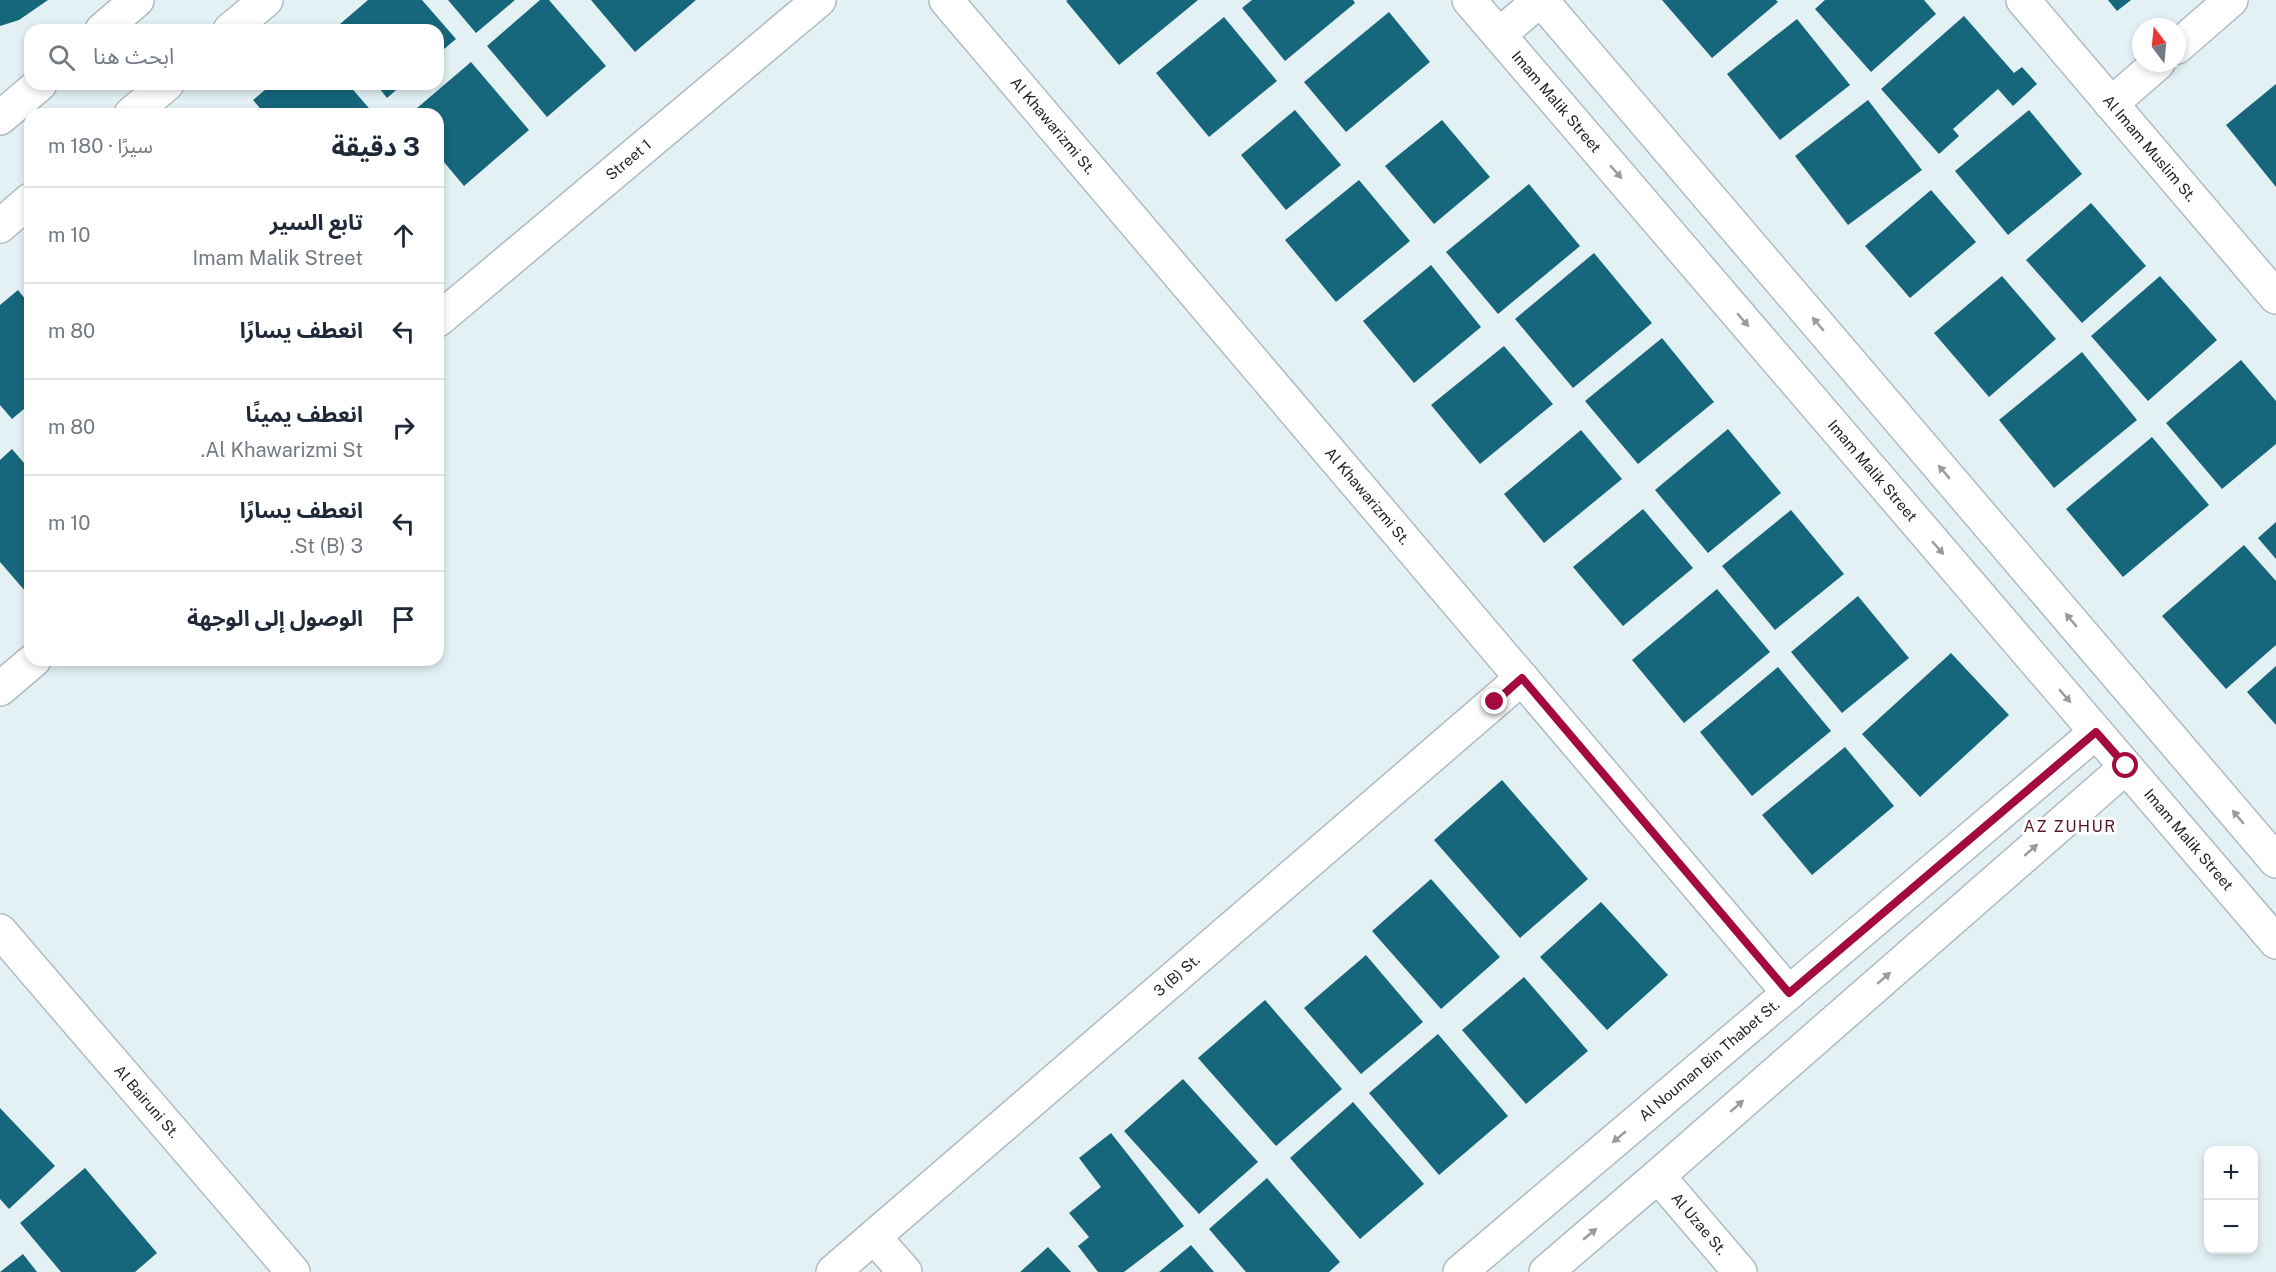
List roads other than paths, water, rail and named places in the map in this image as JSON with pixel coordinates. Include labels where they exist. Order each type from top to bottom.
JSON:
[{"type":"street","points":[[109,24],[137,0]]},
{"type":"street","points":[[237,24],[266,0]]},
{"type":"street","name":"Street 1","points":[[444,315],[819,0]]},
{"type":"street","name":"Al Khawarizmi St.","points":[[946,0],[1789,993]]},
{"type":"street","name":"Imam Malik Street","points":[[1469,0],[2276,942]]},
{"type":"street","points":[[1499,35],[1540,0],[2276,861]]},
{"type":"street","name":"Al Imam Muslim St.","points":[[2023,0],[2276,297]]},
{"type":"street","points":[[2186,39],[2231,0]]},
{"type":"street","points":[[2111,104],[2148,72]]},
{"type":"street","points":[[0,118],[33,90]]},
{"type":"street","points":[[138,108],[160,90]]},
{"type":"street","points":[[0,225],[24,205]]},
{"type":"street","points":[[0,689],[27,666]]},
{"type":"street","name":"3 (B) St.","points":[[833,1272],[1522,678]]},
{"type":"street","name":"Al Nouman Bin Thabet St.","points":[[1460,1272],[2096,732]]},
{"type":"street","points":[[1546,1272],[2126,766]]},
{"type":"street","name":"Al Bairuni St.","points":[[0,931],[293,1272]]},
{"type":"street","name":"Al Uzae St.","points":[[1658,1176],[1740,1272]]},
{"type":"street","points":[[874,1237],[905,1272]]},
{"type":"district","name":"AZ ZUHUR","points":[[2070,826]]}]
